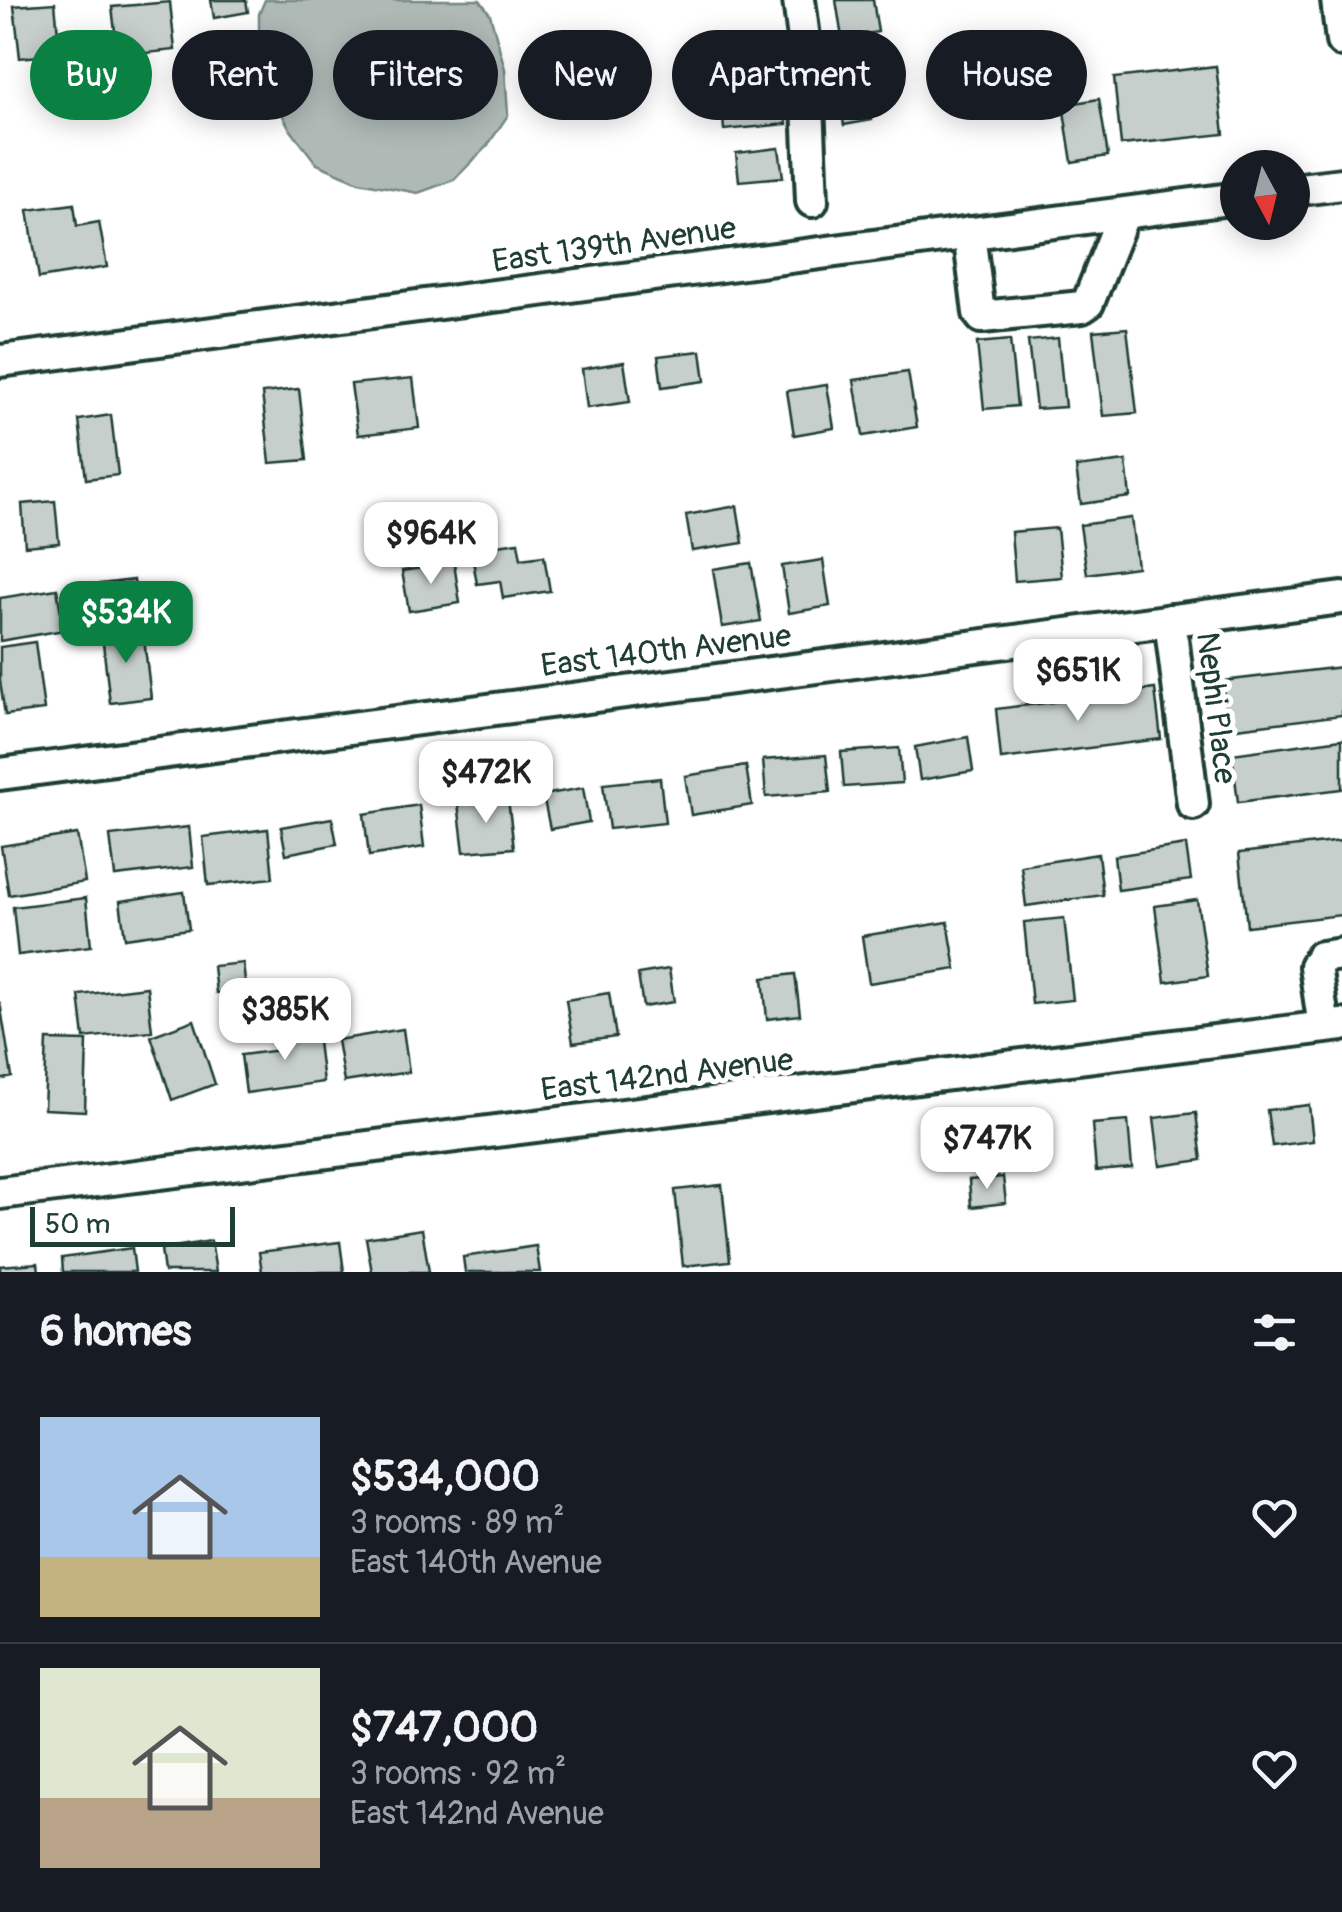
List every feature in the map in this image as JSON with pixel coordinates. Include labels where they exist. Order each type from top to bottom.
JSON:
[{"type":"street","points":[[799,0],[807,70],[812,201]]},
{"type":"street","points":[[1336,0],[1342,40]]},
{"type":"street","points":[[1310,188],[1342,184]]},
{"type":"street","name":"East 139th Avenue","points":[[0,362],[1220,200]]},
{"type":"street","points":[[969,233],[978,313],[982,317],[1082,307],[1088,303],[1124,212]]},
{"type":"street","name":"East 140th Avenue","points":[[0,774],[1342,598]]},
{"type":"street","name":"Nephi Place","points":[[1170,620],[1193,804]]},
{"type":"street","points":[[1333,1026],[1315,966],[1322,956],[1342,954]]},
{"type":"street","name":"East 142nd Avenue","points":[[0,1194],[1333,1026]]},
{"type":"shaded area","points":[[265,0],[480,0],[494,30],[333,30],[333,120],[498,120],[498,43],[505,69],[508,115],[488,145],[454,180],[418,193],[359,182],[317,164],[285,120],[313,120],[313,30],[259,30],[259,14]]},
{"type":"building","points":[[211,0],[246,0],[248,12],[214,18]]},
{"type":"building","points":[[836,0],[873,0],[878,30],[841,30]]},
{"type":"building","points":[[170,2],[172,50],[152,52],[152,30],[115,30],[112,7]]},
{"type":"building","points":[[55,3],[58,30],[30,30],[30,57],[20,58],[14,6]]},
{"type":"building","points":[[1216,66],[1224,134],[1121,145],[1114,78]]},
{"type":"building","points":[[1099,99],[1108,156],[1072,162],[1065,120],[1087,120],[1087,101]]},
{"type":"building","points":[[723,120],[787,120],[787,124],[724,130]]},
{"type":"building","points":[[843,120],[872,120],[844,125]]},
{"type":"building","points":[[779,148],[783,177],[739,181],[736,153]]},
{"type":"building","points":[[74,204],[77,226],[99,222],[107,267],[39,278],[28,210]]},
{"type":"building","points":[[1127,328],[1137,413],[1103,416],[1093,331]]},
{"type":"building","points":[[1058,338],[1065,407],[1036,409],[1028,341]]},
{"type":"building","points":[[1010,340],[1017,406],[984,409],[977,343]]},
{"type":"building","points":[[701,351],[705,381],[662,387],[658,356]]},
{"type":"building","points":[[624,362],[630,402],[587,408],[582,369]]},
{"type":"building","points":[[908,372],[917,427],[863,436],[854,380]]},
{"type":"building","points":[[413,378],[419,428],[358,435],[351,384]]},
{"type":"building","points":[[827,385],[834,428],[794,435],[787,391]]},
{"type":"building","points":[[299,389],[307,460],[270,463],[262,393]]},
{"type":"building","points":[[111,415],[118,475],[86,479],[79,420]]},
{"type":"building","points":[[1126,461],[1130,497],[1081,504],[1076,467]]},
{"type":"building","points":[[55,501],[59,543],[25,546],[22,504]]},
{"type":"building","points":[[737,506],[743,543],[692,551],[686,515]]},
{"type":"building","points":[[1131,518],[1137,567],[1087,574],[1080,525]]},
{"type":"building","points":[[1057,528],[1062,577],[1015,581],[1011,532]]},
{"type":"building","points":[[518,542],[521,559],[544,556],[550,591],[503,598],[500,581],[477,584],[471,549]]},
{"type":"building","points":[[823,560],[830,606],[789,613],[782,566]]},
{"type":"building","points":[[454,563],[460,603],[409,611],[402,571]]},
{"type":"building","points":[[751,563],[761,621],[722,627],[713,569]]},
{"type":"building","points":[[134,580],[140,623],[71,631],[66,588]]},
{"type":"building","points":[[57,589],[64,630],[0,641],[0,598]]},
{"type":"building","points":[[143,630],[151,698],[110,703],[102,635]]},
{"type":"building","points":[[35,642],[44,710],[5,715],[0,647]]},
{"type":"building","points":[[1342,667],[1342,715],[1228,729],[1222,681]]},
{"type":"building","points":[[1155,689],[1161,739],[1001,759],[996,709]]},
{"type":"building","points":[[968,737],[973,771],[920,780],[915,747]]},
{"type":"building","points":[[1342,739],[1342,789],[1238,802],[1232,754]]},
{"type":"building","points":[[899,748],[902,783],[844,787],[841,752]]},
{"type":"building","points":[[826,755],[830,792],[766,797],[763,760]]},
{"type":"building","points":[[746,766],[752,805],[691,815],[685,776]]},
{"type":"building","points":[[660,778],[665,823],[609,829],[603,784]]},
{"type":"building","points":[[583,788],[589,822],[550,829],[543,795]]},
{"type":"building","points":[[508,799],[514,848],[464,852],[458,803]]},
{"type":"building","points":[[419,805],[424,847],[369,856],[364,814]]},
{"type":"building","points":[[332,818],[337,844],[286,854],[281,827]]},
{"type":"building","points":[[189,827],[193,867],[115,876],[110,836]]},
{"type":"building","points":[[268,829],[273,878],[208,885],[203,837]]},
{"type":"building","points":[[77,834],[85,882],[9,895],[1,846]]},
{"type":"building","points":[[1342,841],[1342,915],[1247,926],[1239,853]]},
{"type":"building","points":[[1186,845],[1191,880],[1118,890],[1114,856]]},
{"type":"building","points":[[1098,854],[1103,895],[1026,906],[1021,866]]},
{"type":"building","points":[[184,892],[189,929],[125,938],[120,901]]},
{"type":"building","points":[[86,898],[91,946],[18,955],[13,907]]},
{"type":"building","points":[[1197,900],[1208,976],[1165,982],[1155,906]]},
{"type":"building","points":[[1064,918],[1073,1000],[1032,1004],[1024,922]]},
{"type":"building","points":[[948,922],[956,969],[869,983],[862,936]]},
{"type":"building","points":[[243,963],[246,991],[216,993],[213,966]]},
{"type":"building","points":[[669,969],[674,1002],[643,1007],[638,974]]},
{"type":"building","points":[[795,974],[800,1015],[767,1019],[763,978]]},
{"type":"building","points":[[147,987],[152,1031],[84,1038],[79,995]]},
{"type":"building","points":[[609,993],[616,1037],[573,1043],[566,1000]]},
{"type":"building","points":[[0,1002],[12,1077],[0,1080]]},
{"type":"building","points":[[194,1020],[215,1084],[172,1100],[151,1036]]},
{"type":"building","points":[[316,1026],[323,1082],[246,1093],[241,1055],[280,1050],[277,1031]]},
{"type":"building","points":[[403,1029],[409,1072],[344,1082],[337,1040]]},
{"type":"building","points":[[47,1040],[87,1041],[85,1111],[44,1109]]},
{"type":"building","points":[[1309,1105],[1313,1141],[1272,1146],[1267,1110]]},
{"type":"building","points":[[1196,1113],[1202,1160],[1160,1166],[1154,1118]]},
{"type":"building","points":[[1128,1121],[1132,1168],[1096,1171],[1092,1124]]},
{"type":"building","points":[[1003,1177],[1006,1203],[971,1207],[969,1180]]},
{"type":"building","points":[[722,1185],[730,1261],[683,1266],[675,1190]]},
{"type":"building","points":[[422,1229],[429,1272],[372,1272],[366,1238]]},
{"type":"building","points":[[211,1241],[216,1272],[164,1272],[161,1249]]},
{"type":"building","points":[[340,1242],[344,1272],[262,1272],[259,1252]]},
{"type":"building","points":[[536,1246],[540,1272],[465,1272],[463,1257]]},
{"type":"building","points":[[132,1248],[135,1272],[63,1272],[62,1258]]},
{"type":"building","points":[[38,1263],[39,1272],[0,1272],[0,1266]]}]
